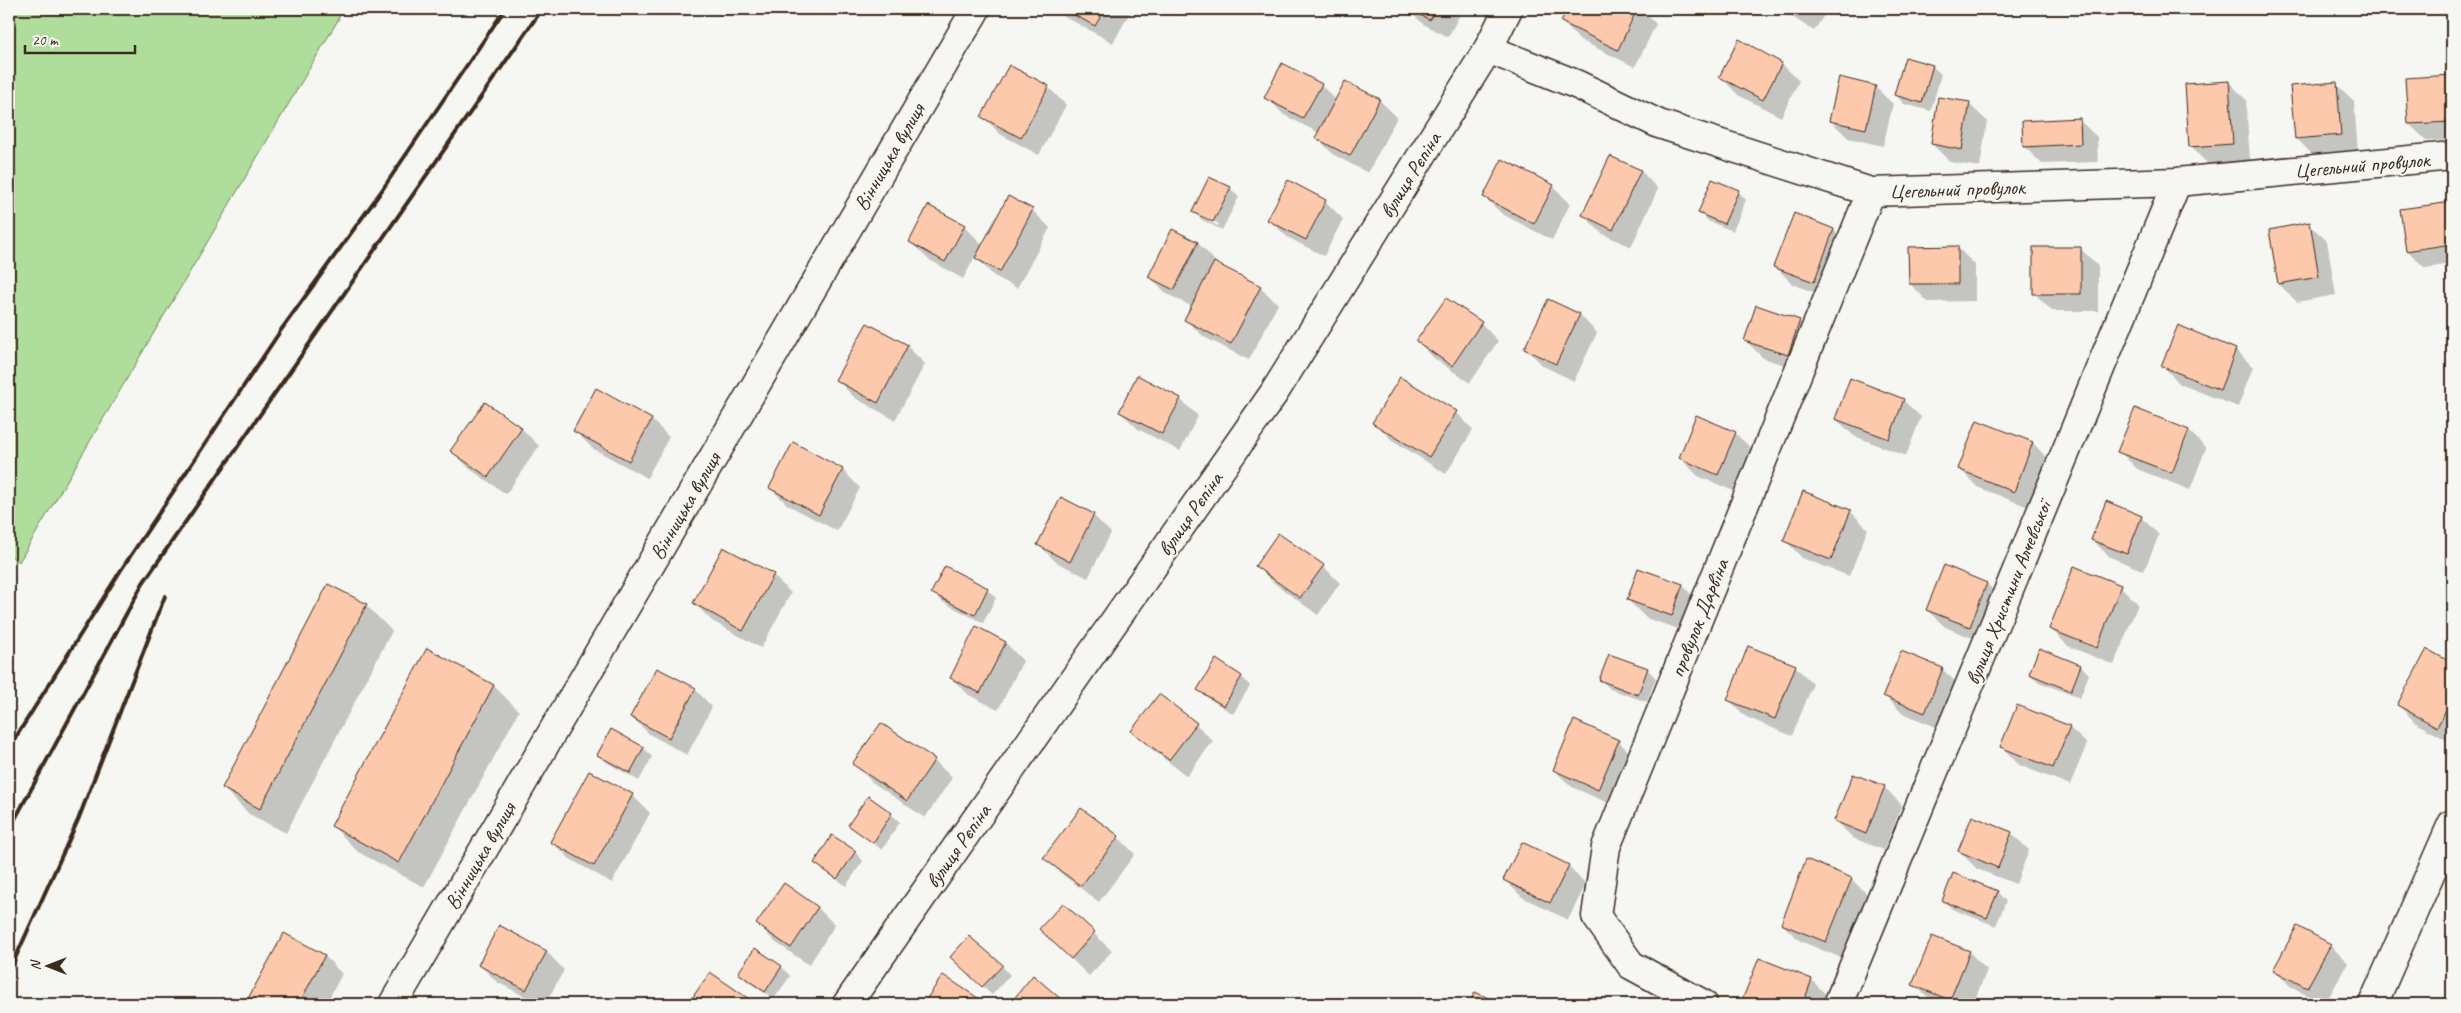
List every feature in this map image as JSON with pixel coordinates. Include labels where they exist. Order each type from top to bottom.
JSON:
[{"type":"street","name":"Вінницька вулиця","points":[[393,1004],[976,9]]},
{"type":"street","name":"вулиця Рєпіна","points":[[847,1004],[1274,393],[1488,50],[1508,9]]},
{"type":"street","name":"Цегельний провулок","points":[[1488,50],[1578,85],[1659,124],[1871,192],[2177,182],[2452,156]]},
{"type":"street","name":"вулиця Христини Алчевської","points":[[1838,1004],[2177,182]]},
{"type":"street","name":"провулок Дарвіна","points":[[1703,1004],[1630,965],[1596,916],[1606,847],[1871,192]]},
{"type":"street","points":[[2373,1004],[2452,824]]},
{"type":"green space","points":[[9,9],[342,9],[338,20],[19,562],[9,555]]},
{"type":"building","points":[[1063,9],[1105,9],[1095,26]]},
{"type":"building","points":[[1408,9],[1436,9],[1430,20]]},
{"type":"building","points":[[1567,9],[1637,9],[1618,50],[1561,22]]},
{"type":"building","points":[[1788,9],[1800,9],[1796,14]]},
{"type":"building","points":[[1739,39],[1782,63],[1763,100],[1719,77]]},
{"type":"building","points":[[1905,57],[1933,65],[1922,103],[1894,95]]},
{"type":"building","points":[[1282,63],[1322,84],[1303,118],[1264,98]]},
{"type":"building","points":[[1009,65],[1049,86],[1021,138],[981,117]]},
{"type":"building","points":[[2452,75],[2452,122],[2408,124],[2405,78]]},
{"type":"building","points":[[1839,77],[1876,86],[1866,129],[1829,121]]},
{"type":"building","points":[[1345,81],[1380,99],[1350,156],[1315,138]]},
{"type":"building","points":[[2229,81],[2233,144],[2189,147],[2185,84]]},
{"type":"building","points":[[2337,82],[2341,135],[2295,139],[2290,86]]},
{"type":"building","points":[[1938,97],[1970,102],[1962,150],[1931,144]]},
{"type":"building","points":[[2080,118],[2081,144],[2023,147],[2022,121]]},
{"type":"building","points":[[1610,156],[1641,170],[1613,230],[1582,215]]},
{"type":"building","points":[[1502,159],[1554,185],[1534,224],[1483,197]]},
{"type":"building","points":[[1209,177],[1231,187],[1213,222],[1192,212]]},
{"type":"building","points":[[1712,179],[1739,190],[1724,224],[1698,213]]},
{"type":"building","points":[[1288,180],[1326,200],[1306,240],[1267,220]]},
{"type":"building","points":[[1008,196],[1033,209],[1000,272],[975,258]]},
{"type":"building","points":[[2452,202],[2452,244],[2406,251],[2400,209]]},
{"type":"building","points":[[928,205],[965,225],[945,262],[909,242]]},
{"type":"building","points":[[1794,213],[1834,229],[1814,282],[1773,267]]},
{"type":"building","points":[[2310,222],[2319,277],[2278,284],[2269,230]]},
{"type":"building","points":[[1172,229],[1198,242],[1174,290],[1148,277]]},
{"type":"building","points":[[1958,246],[1958,284],[1909,284],[1908,247]]},
{"type":"building","points":[[2033,247],[2081,247],[2081,294],[2033,294]]},
{"type":"building","points":[[1214,262],[1261,286],[1231,344],[1184,320]]},
{"type":"building","points":[[1446,298],[1482,322],[1452,366],[1416,341]]},
{"type":"building","points":[[1548,299],[1580,314],[1556,364],[1524,349]]},
{"type":"building","points":[[1756,305],[1800,320],[1788,355],[1744,341]]},
{"type":"building","points":[[867,323],[908,345],[878,403],[835,380]]},
{"type":"building","points":[[2178,325],[2236,349],[2220,390],[2161,366]]},
{"type":"building","points":[[1137,375],[1181,398],[1162,434],[1119,412]]},
{"type":"building","points":[[1400,377],[1457,411],[1429,457],[1372,423]]},
{"type":"building","points":[[1850,378],[1904,399],[1889,439],[1835,419]]},
{"type":"building","points":[[596,388],[652,419],[629,461],[573,431]]},
{"type":"building","points":[[485,402],[522,428],[488,477],[450,451]]},
{"type":"building","points":[[2135,408],[2189,430],[2172,473],[2117,452]]},
{"type":"building","points":[[1696,415],[1736,432],[1718,475],[1679,458]]},
{"type":"building","points":[[1977,420],[2033,442],[2014,492],[1958,469]]},
{"type":"building","points":[[793,442],[843,469],[819,515],[769,488]]},
{"type":"building","points":[[1803,491],[1851,510],[1831,560],[1783,541]]},
{"type":"building","points":[[1061,497],[1094,514],[1070,562],[1037,545]]},
{"type":"building","points":[[2106,501],[2142,516],[2127,554],[2091,540]]},
{"type":"building","points":[[1278,533],[1324,565],[1300,598],[1255,566]]},
{"type":"building","points":[[723,547],[774,574],[743,631],[693,603]]},
{"type":"building","points":[[1944,565],[1987,583],[1970,627],[1926,610]]},
{"type":"building","points":[[945,566],[988,588],[975,615],[931,593]]},
{"type":"building","points":[[2074,566],[2121,585],[2097,648],[2049,629]]},
{"type":"building","points":[[1638,568],[1683,584],[1672,616],[1627,600]]},
{"type":"building","points":[[328,584],[367,604],[260,809],[222,788]]},
{"type":"building","points":[[976,626],[1006,642],[980,693],[950,678]]},
{"type":"building","points":[[1748,646],[1796,665],[1775,719],[1727,700]]},
{"type":"building","points":[[427,648],[494,685],[399,863],[331,826]]},
{"type":"building","points":[[2039,648],[2081,665],[2071,691],[2029,674]]},
{"type":"building","points":[[2427,649],[2452,663],[2452,698],[2437,727],[2397,705]]},
{"type":"building","points":[[1901,651],[1943,668],[1925,713],[1883,696]]},
{"type":"building","points":[[1609,654],[1648,668],[1638,695],[1599,680]]},
{"type":"building","points":[[1216,659],[1242,676],[1224,706],[1197,690]]},
{"type":"building","points":[[657,668],[696,688],[669,738],[630,717]]},
{"type":"building","points":[[1159,694],[1197,723],[1169,760],[1131,731]]},
{"type":"building","points":[[2017,705],[2070,726],[2053,768],[2000,747]]},
{"type":"building","points":[[1574,720],[1619,740],[1598,790],[1553,770]]},
{"type":"building","points":[[881,723],[935,759],[907,801],[852,764]]},
{"type":"building","points":[[611,729],[644,747],[630,773],[597,755]]},
{"type":"building","points":[[589,771],[633,794],[594,866],[550,842]]},
{"type":"building","points":[[1853,774],[1885,786],[1866,834],[1834,821]]},
{"type":"building","points":[[868,796],[892,813],[873,843],[848,825]]},
{"type":"building","points":[[1081,808],[1119,836],[1081,886],[1043,858]]},
{"type":"building","points":[[1972,816],[2012,832],[1998,868],[1958,851]]},
{"type":"building","points":[[832,835],[856,851],[837,879],[814,863]]},
{"type":"building","points":[[1522,842],[1569,865],[1550,903],[1503,880]]},
{"type":"building","points":[[1806,859],[1852,878],[1826,942],[1781,924]]},
{"type":"building","points":[[1953,873],[1998,891],[1987,918],[1942,901]]},
{"type":"building","points":[[784,883],[818,907],[791,948],[756,924]]},
{"type":"building","points":[[1063,903],[1095,932],[1071,959],[1039,929]]},
{"type":"building","points":[[499,925],[547,951],[526,990],[478,965]]},
{"type":"building","points":[[2297,926],[2331,944],[2307,988],[2273,970]]},
{"type":"building","points":[[284,933],[325,955],[299,1004],[245,1004]]},
{"type":"building","points":[[969,936],[1003,965],[982,987],[950,957]]},
{"type":"building","points":[[1932,936],[1970,951],[1950,1000],[1912,985]]},
{"type":"building","points":[[755,948],[782,966],[765,992],[738,973]]},
{"type":"building","points":[[1759,958],[1812,979],[1803,1004],[1758,1004],[1743,998]]},
{"type":"building","points":[[710,972],[749,999],[746,1004],[688,1004]]},
{"type":"building","points":[[943,975],[987,1004],[923,1004]]},
{"type":"building","points":[[1033,975],[1062,1000],[1058,1004],[1015,1004],[1012,1001]]},
{"type":"building","points":[[1475,992],[1502,1004],[1469,1004]]},
{"type":"railway","points":[[9,748],[121,570],[281,330],[380,193],[505,9]]},
{"type":"railway","points":[[9,830],[143,583],[542,9]]},
{"type":"railway","points":[[9,972],[78,820],[165,596]]}]
